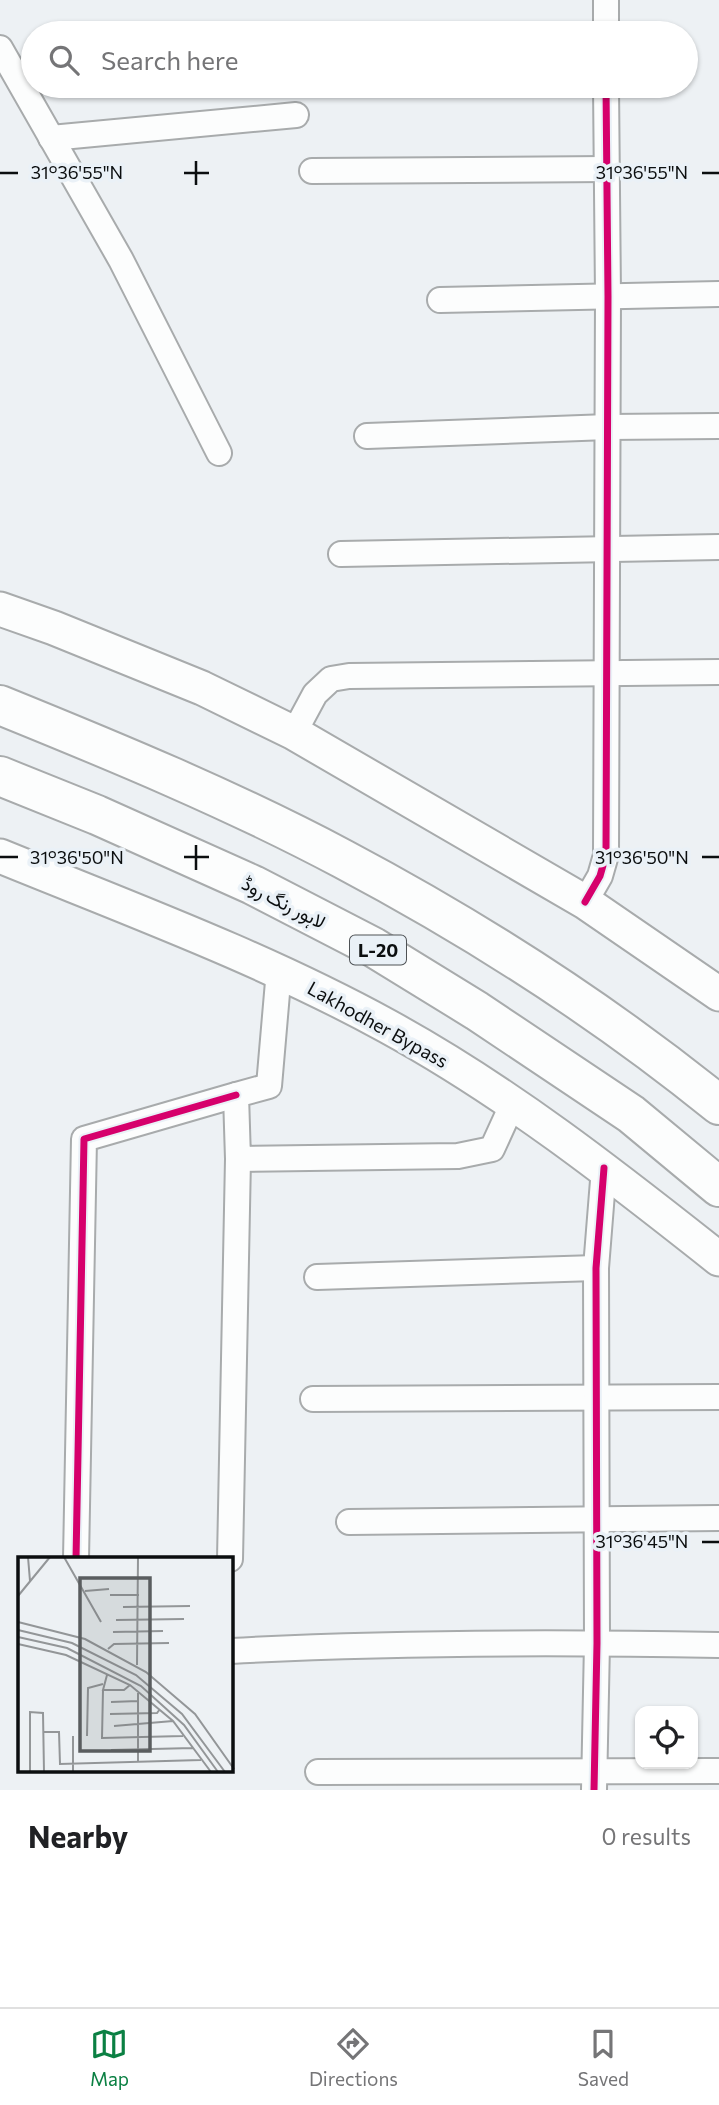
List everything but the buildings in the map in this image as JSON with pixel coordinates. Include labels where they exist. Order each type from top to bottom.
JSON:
[{"type":"highway","points":[[0,705],[154,768],[341,858],[453,920],[582,1004],[719,1105]]},
{"type":"highway","name":"لاہور رنگ روڈ","points":[[0,776],[253,885],[373,947],[477,1011],[631,1114],[719,1187]]},
{"type":"main road","points":[[0,609],[202,688],[294,733],[585,902],[719,994]]},
{"type":"main road","name":"Lakhodher Bypass","points":[[0,856],[279,970],[388,1026],[513,1103],[604,1168],[719,1259]]},
{"type":"street","points":[[606,0],[606,21]]},
{"type":"street","points":[[0,48],[21,85]]},
{"type":"street","points":[[28,98],[121,260],[219,453]]},
{"type":"street","points":[[585,902],[600,876],[606,855],[606,98]]},
{"type":"street","points":[[51,138],[296,115]]},
{"type":"street","points":[[312,171],[607,169]]},
{"type":"street","points":[[440,300],[719,294]]},
{"type":"street","points":[[367,436],[608,427],[719,426]]},
{"type":"street","points":[[341,554],[719,547]]},
{"type":"street","points":[[294,733],[315,694],[331,679],[349,676],[719,672]]},
{"type":"street","points":[[76,1557],[84,1139],[269,1086],[279,970]]},
{"type":"street","points":[[230,1557],[238,1159],[236,1095]]},
{"type":"street","points":[[238,1159],[458,1156],[492,1149],[513,1103]]},
{"type":"street","points":[[594,1781],[597,1643],[596,1268],[604,1168]]},
{"type":"street","points":[[317,1277],[596,1268]]},
{"type":"street","points":[[313,1399],[719,1397]]},
{"type":"street","points":[[349,1522],[719,1518]]},
{"type":"street","points":[[233,1651],[316,1646],[597,1643],[719,1645]]},
{"type":"street","points":[[318,1772],[594,1781],[719,1771]]},
{"type":"cycle path","points":[[585,902],[600,876],[606,855],[606,98]]},
{"type":"cycle path","points":[[76,1557],[84,1139],[236,1095]]},
{"type":"cycle path","points":[[594,1790],[597,1643],[596,1268],[604,1168]]}]
